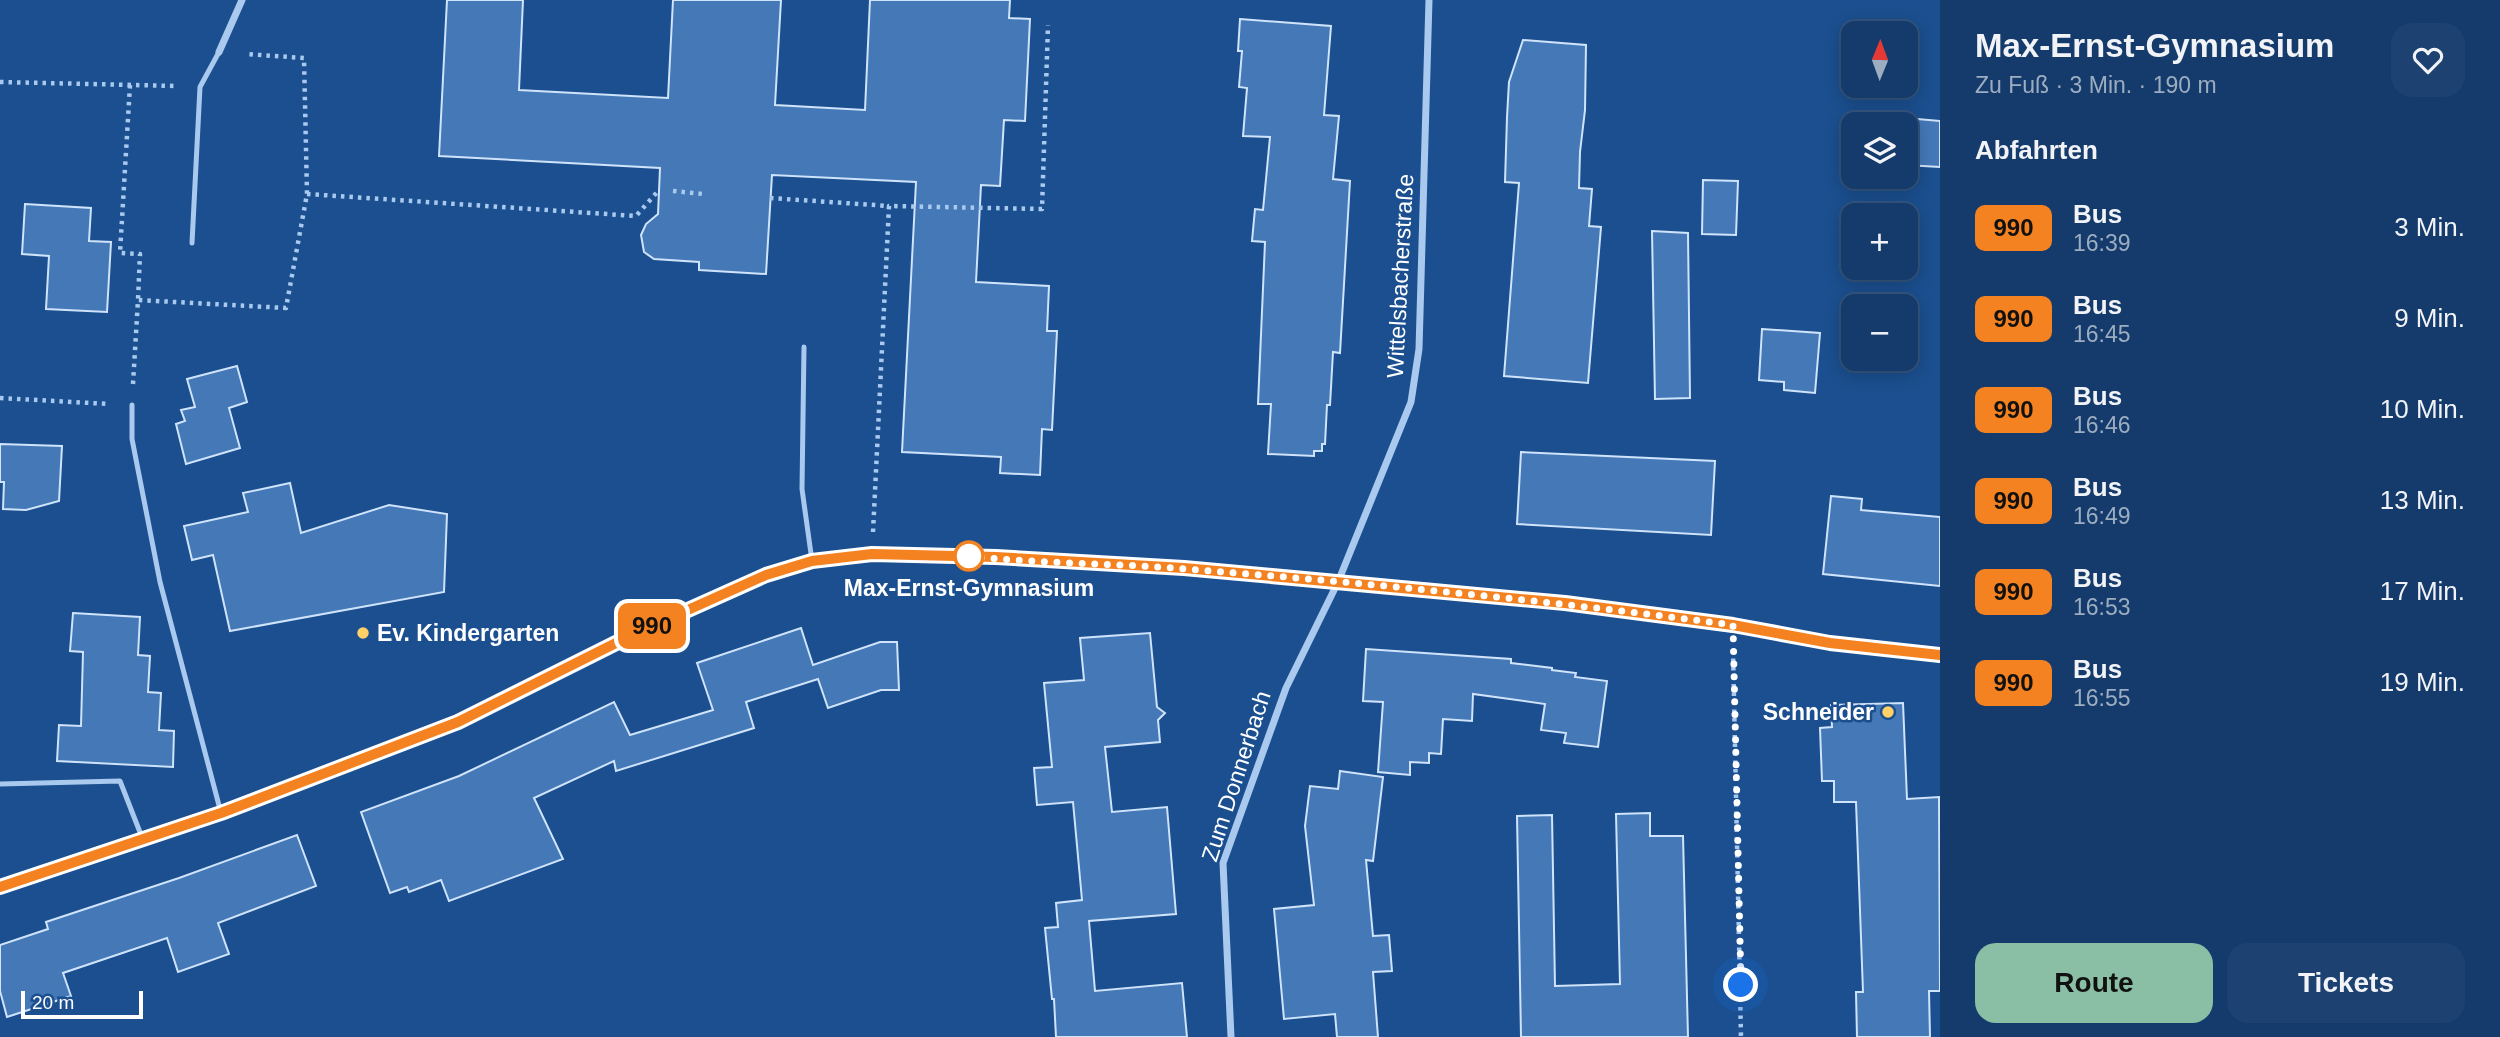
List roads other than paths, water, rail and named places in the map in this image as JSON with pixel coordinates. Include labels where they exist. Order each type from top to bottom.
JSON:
[{"type":"street","points":[[219,52],[242,0]]},
{"type":"street","name":"Wittelsbacherstraße","points":[[1338,582],[1411,402],[1420,322],[1429,0]]},
{"type":"street","points":[[0,887],[221,813],[458,722],[632,635],[766,575],[812,561],[872,554],[996,557],[1338,582],[1565,603],[1733,625],[1830,643],[1940,655]]},
{"type":"street","name":"Zum Donnerbach","points":[[1231,1037],[1223,863],[1286,688],[1338,582]]},
{"type":"lane","points":[[191,243],[200,87],[219,52]]},
{"type":"lane","points":[[804,347],[802,489],[812,561]]},
{"type":"lane","points":[[132,405],[132,439],[160,582],[221,813]]},
{"type":"lane","points":[[0,784],[120,781],[143,840]]},
{"type":"place","name":"Max-Ernst-Gymnasium","points":[[969,556]]},
{"type":"place","name":"Ev. Kindergarten","points":[[363,633]]},
{"type":"place","name":"Schneider","points":[[1888,712]]}]
